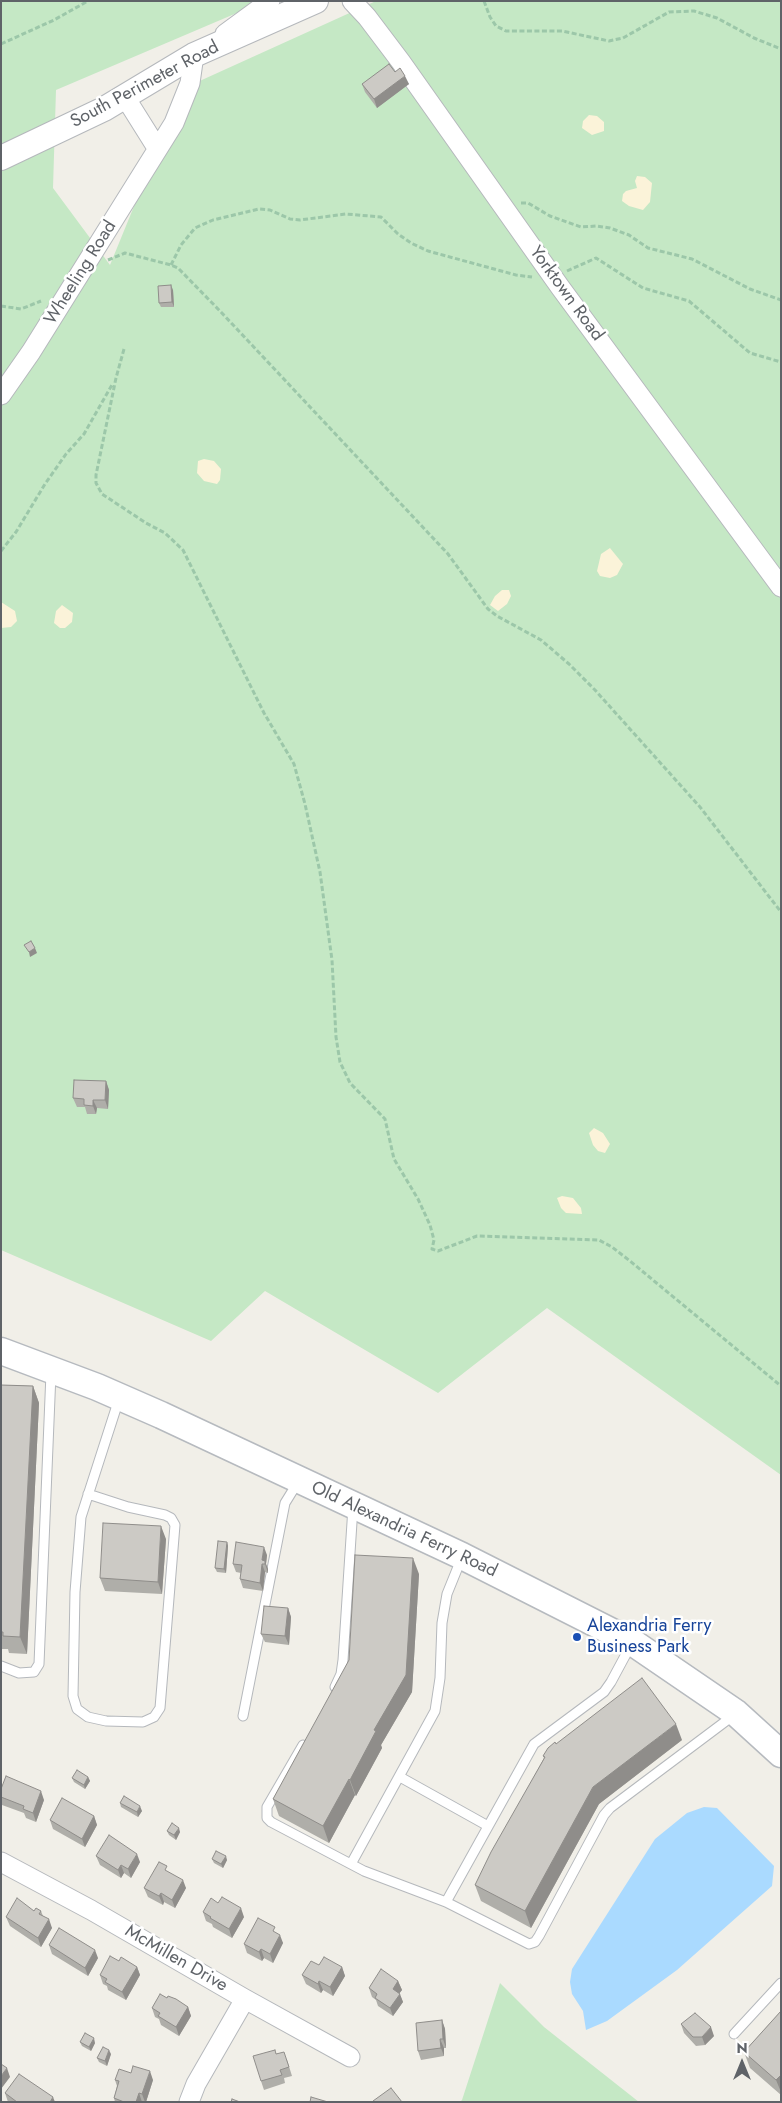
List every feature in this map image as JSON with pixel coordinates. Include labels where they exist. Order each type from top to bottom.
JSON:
[{"type":"main road","name":"Old Alexandria Ferry Road","points":[[1,1351],[119,1397],[354,1505],[462,1556],[632,1642],[736,1714],[781,1754]]},
{"type":"street","points":[[198,54],[270,1]]},
{"type":"street","name":"South Perimeter Road","points":[[1,158],[124,98],[198,54],[316,1]]},
{"type":"street","name":"Yorktown Road","points":[[352,1],[367,17],[401,62],[552,277],[781,587]]},
{"type":"street","name":"Wheeling Road","points":[[1,395],[31,352],[174,123],[190,83],[198,54]]},
{"type":"street","points":[[124,98],[157,148]]},
{"type":"street","name":"McMillen Drive","points":[[1,1862],[100,1914],[244,1999],[350,2057]]},
{"type":"street","points":[[189,2102],[196,2084],[244,1999]]},
{"type":"lane","points":[[1,1666],[19,1673],[34,1672],[39,1664],[52,1370]]},
{"type":"lane","points":[[88,1494],[128,1507],[165,1514],[171,1518],[175,1525],[160,1708],[154,1717],[143,1722],[106,1721],[88,1718],[77,1709],[73,1696],[75,1592],[81,1517],[88,1494],[119,1397]]},
{"type":"lane","points":[[244,1716],[285,1503],[299,1481]]},
{"type":"lane","points":[[329,1698],[341,1674],[343,1660],[354,1505]]},
{"type":"lane","points":[[352,1864],[435,1711],[440,1678],[443,1613],[447,1594],[462,1556]]},
{"type":"lane","points":[[446,1902],[534,1744],[604,1692],[632,1642]]},
{"type":"lane","points":[[307,1737],[267,1806],[267,1818],[352,1864],[446,1902],[524,1943],[534,1942],[604,1815],[610,1808],[736,1714]]},
{"type":"lane","points":[[400,1777],[488,1826]]},
{"type":"lane","points":[[734,2034],[781,1983]]},
{"type":"path","points":[[1,44],[54,20],[88,1]]},
{"type":"path","points":[[484,1],[490,17],[496,26],[506,31],[562,31],[609,41],[623,38],[669,12],[687,11],[707,14],[717,18],[760,41],[781,49]]},
{"type":"path","points":[[496,198],[515,203],[528,203],[550,216],[581,227],[597,226],[610,228],[629,235],[648,248],[692,259],[750,288],[781,300]]},
{"type":"path","points":[[171,264],[181,245],[195,228],[214,220],[259,209],[270,210],[290,219],[300,220],[346,214],[381,217],[398,234],[428,250],[516,275],[546,279],[596,258],[643,288],[689,301],[750,353],[781,362]]},
{"type":"path","points":[[104,262],[125,253],[171,264],[178,268],[448,554],[488,609],[541,640],[595,690],[700,807],[781,912]]},
{"type":"path","points":[[1,306],[20,309],[44,300]]},
{"type":"path","points":[[124,349],[116,378],[96,482],[102,494],[146,524],[165,533],[183,550],[264,713],[294,764],[320,872],[332,960],[336,1038],[340,1062],[350,1084],[385,1119],[394,1159],[418,1199],[430,1225],[434,1240],[432,1249],[438,1251],[477,1236],[600,1240],[612,1246],[781,1386]]},
{"type":"path","points":[[1,551],[55,469],[84,434],[105,401],[116,378]]},
{"type":"green space","points":[[1,1],[265,1],[56,90],[53,188],[110,265],[182,89],[376,1],[781,1],[781,1475],[547,1308],[438,1393],[265,1291],[211,1341],[1,1250]]},
{"type":"green space","points":[[500,1983],[544,2027],[639,2102],[460,2102]]},
{"type":"sand","points":[[589,115],[597,116],[604,122],[604,131],[592,135],[582,128],[583,121]]},
{"type":"sand","points":[[637,176],[645,177],[652,183],[650,202],[643,210],[629,206],[622,201],[623,194],[626,191],[637,188],[635,181]]},
{"type":"sand","points":[[204,459],[214,461],[221,469],[220,480],[217,484],[204,481],[197,473],[198,461]]},
{"type":"sand","points":[[610,548],[623,564],[617,575],[610,578],[600,576],[597,571],[601,554]]},
{"type":"sand","points":[[502,590],[509,590],[511,596],[507,604],[498,611],[490,605],[495,596]]},
{"type":"sand","points":[[1,602],[15,611],[17,621],[11,627],[1,628]]},
{"type":"sand","points":[[62,605],[73,613],[72,622],[65,628],[60,628],[54,623],[56,611]]},
{"type":"sand","points":[[594,1128],[603,1133],[610,1144],[605,1153],[598,1151],[593,1145],[589,1133]]},
{"type":"sand","points":[[562,1196],[573,1198],[581,1208],[582,1214],[566,1213],[561,1208],[557,1198]]},
{"type":"water","points":[[704,1807],[717,1808],[774,1866],[772,1886],[677,1970],[607,2021],[586,2030],[583,2011],[572,1994],[570,1982],[572,1969],[655,1839],[687,1813]]},
{"type":"building","points":[[389,64],[395,72],[400,68],[405,76],[374,99],[362,84]]},
{"type":"building","points":[[171,285],[172,302],[159,303],[158,286]]},
{"type":"building","points":[[31,941],[35,948],[29,952],[24,945]]},
{"type":"building","points":[[74,1080],[106,1081],[105,1100],[93,1100],[93,1106],[84,1105],[84,1099],[73,1098]]},
{"type":"building","points":[[1,1385],[33,1386],[20,1637],[3,1636],[3,1632],[1,1632]]},
{"type":"building","points":[[103,1523],[161,1526],[158,1582],[100,1578]]},
{"type":"building","points":[[218,1541],[227,1542],[224,1569],[215,1568]]},
{"type":"building","points":[[236,1542],[264,1547],[262,1560],[265,1561],[265,1564],[262,1564],[260,1583],[240,1579],[242,1565],[233,1564]]},
{"type":"building","points":[[355,1555],[413,1558],[406,1675],[374,1730],[376,1731],[350,1780],[323,1826],[273,1799],[349,1660]]},
{"type":"building","points":[[264,1606],[288,1608],[285,1636],[261,1634]]},
{"type":"building","points":[[642,1678],[676,1724],[593,1787],[525,1911],[475,1885],[491,1852],[545,1757],[543,1756],[548,1748],[555,1742],[556,1744]]},
{"type":"building","points":[[77,1770],[88,1777],[84,1785],[72,1778]]},
{"type":"building","points":[[6,1776],[41,1791],[33,1813],[23,1809],[24,1806],[1,1797],[1,1789]]},
{"type":"building","points":[[124,1796],[140,1806],[137,1812],[120,1803]]},
{"type":"building","points":[[62,1798],[94,1816],[82,1839],[50,1820]]},
{"type":"building","points":[[172,1823],[179,1828],[174,1835],[167,1831]]},
{"type":"building","points":[[109,1835],[137,1854],[128,1869],[121,1865],[118,1870],[96,1856]]},
{"type":"building","points":[[216,1851],[226,1856],[221,1864],[212,1859]]},
{"type":"building","points":[[159,1862],[167,1866],[165,1870],[183,1880],[172,1900],[161,1893],[159,1896],[144,1888]]},
{"type":"building","points":[[222,1897],[241,1908],[229,1929],[203,1912],[211,1898],[218,1903]]},
{"type":"building","points":[[17,1898],[34,1911],[36,1908],[41,1911],[39,1914],[49,1919],[38,1938],[6,1917]]},
{"type":"building","points":[[258,1918],[275,1927],[273,1931],[280,1935],[270,1954],[261,1949],[259,1952],[244,1944]]},
{"type":"building","points":[[59,1928],[95,1950],[85,1968],[49,1945]]},
{"type":"building","points":[[110,1956],[119,1961],[121,1957],[137,1967],[122,1992],[105,1982],[107,1979],[100,1975]]},
{"type":"building","points":[[324,1957],[342,1967],[330,1987],[319,1981],[318,1984],[302,1975],[311,1961],[319,1965]]},
{"type":"building","points":[[381,1969],[398,1981],[393,1989],[400,1994],[390,2008],[375,1998],[377,1994],[369,1988]]},
{"type":"building","points":[[160,1994],[167,1998],[168,1996],[176,1999],[188,2007],[176,2027],[158,2016],[160,2013],[152,2008]]},
{"type":"building","points":[[781,2011],[781,2075],[776,2080],[744,2052]]},
{"type":"building","points":[[695,2013],[711,2027],[702,2037],[693,2037],[681,2024]]},
{"type":"building","points":[[442,2020],[443,2039],[440,2039],[441,2048],[418,2051],[416,2023]]},
{"type":"building","points":[[85,2033],[94,2038],[89,2047],[80,2042]]},
{"type":"building","points":[[103,2047],[109,2050],[105,2061],[97,2058]]},
{"type":"building","points":[[275,2050],[276,2054],[284,2052],[289,2067],[280,2070],[282,2075],[261,2081],[253,2056]]},
{"type":"building","points":[[1,2064],[7,2068],[1,2076]]},
{"type":"building","points":[[133,2066],[150,2071],[142,2094],[139,2093],[136,2102],[124,2102],[114,2098],[119,2081],[115,2080],[119,2069],[131,2073]]},
{"type":"building","points":[[19,2074],[53,2097],[50,2102],[17,2102],[5,2093]]},
{"type":"building","points":[[391,2088],[402,2102],[373,2101]]},
{"type":"building","points":[[311,2097],[328,2102],[310,2102]]},
{"type":"place","name":"Alexandria Ferry Business Park","points":[[577,1637]]}]
